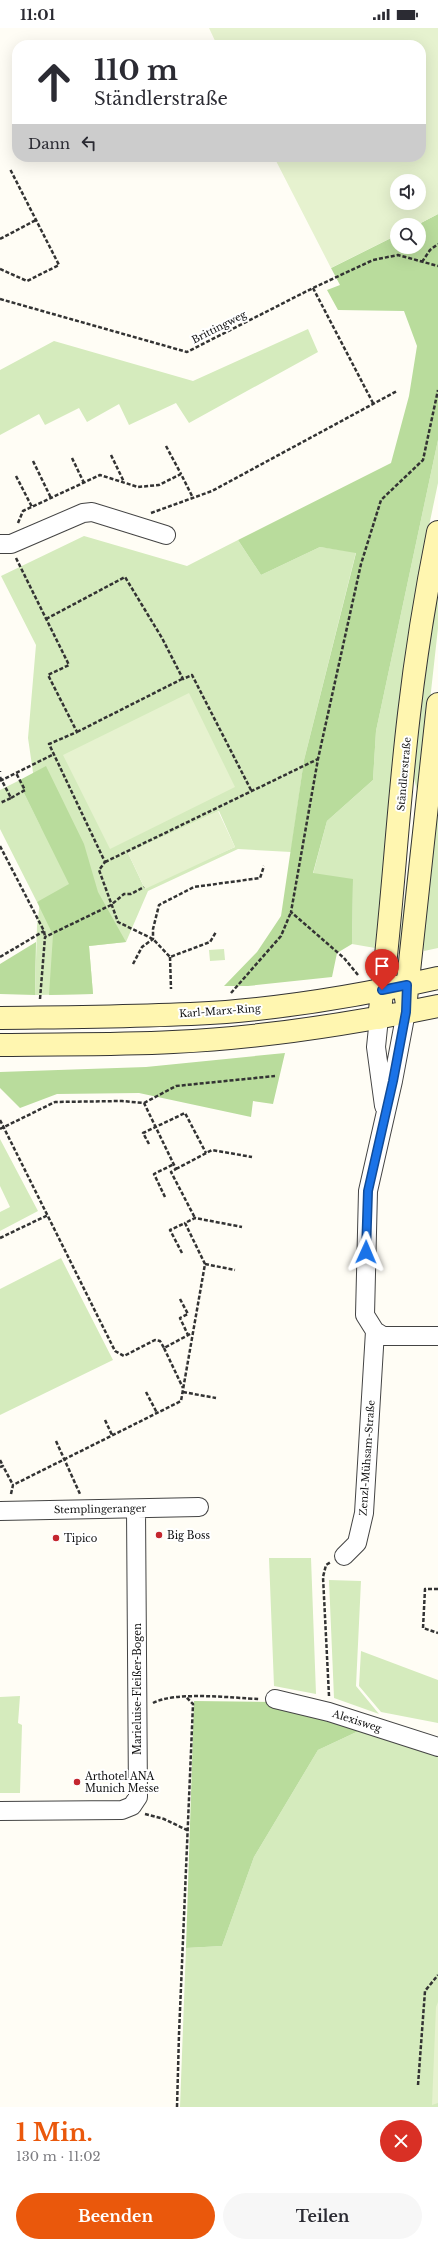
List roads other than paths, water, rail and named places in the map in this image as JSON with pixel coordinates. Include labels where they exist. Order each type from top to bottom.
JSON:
[{"type":"main road","name":"Ständlerstraße","points":[[378,1018],[386,967],[409,715],[423,612],[438,532]]},
{"type":"main road","points":[[406,1012],[407,985],[438,704]]},
{"type":"main road","name":"Karl-Marx-Ring","points":[[0,1018],[134,1016],[227,1012],[348,997],[438,978]]},
{"type":"main road","points":[[0,1045],[174,1042],[259,1035],[378,1018],[438,1006]]},
{"type":"street","points":[[5,544],[83,513],[92,512],[166,535]]},
{"type":"street","points":[[406,1012],[393,1081],[385,1112],[366,1205],[365,1315],[375,1331],[383,1336],[438,1336]]},
{"type":"street","points":[[378,1018],[376,1047],[385,1112]]},
{"type":"street","name":"Zenzl-Mühsam-Straße","points":[[344,1556],[357,1543],[364,1513],[375,1331]]},
{"type":"street","name":"Stemplingeranger","points":[[6,1504],[136,1508],[199,1507]]},
{"type":"street","name":"Marieluise-Fleißer-Bogen","points":[[0,1811],[122,1810],[132,1806],[138,1797],[136,1508]]},
{"type":"street","name":"Alexisweg","points":[[275,1699],[329,1712],[438,1748]]},
{"type":"place","name":"Big Boss","points":[[159,1535]]},
{"type":"place","name":"Tipico","points":[[56,1538]]},
{"type":"place","name":"Arthotel ANA Munich Messe","points":[[77,1782]]}]
